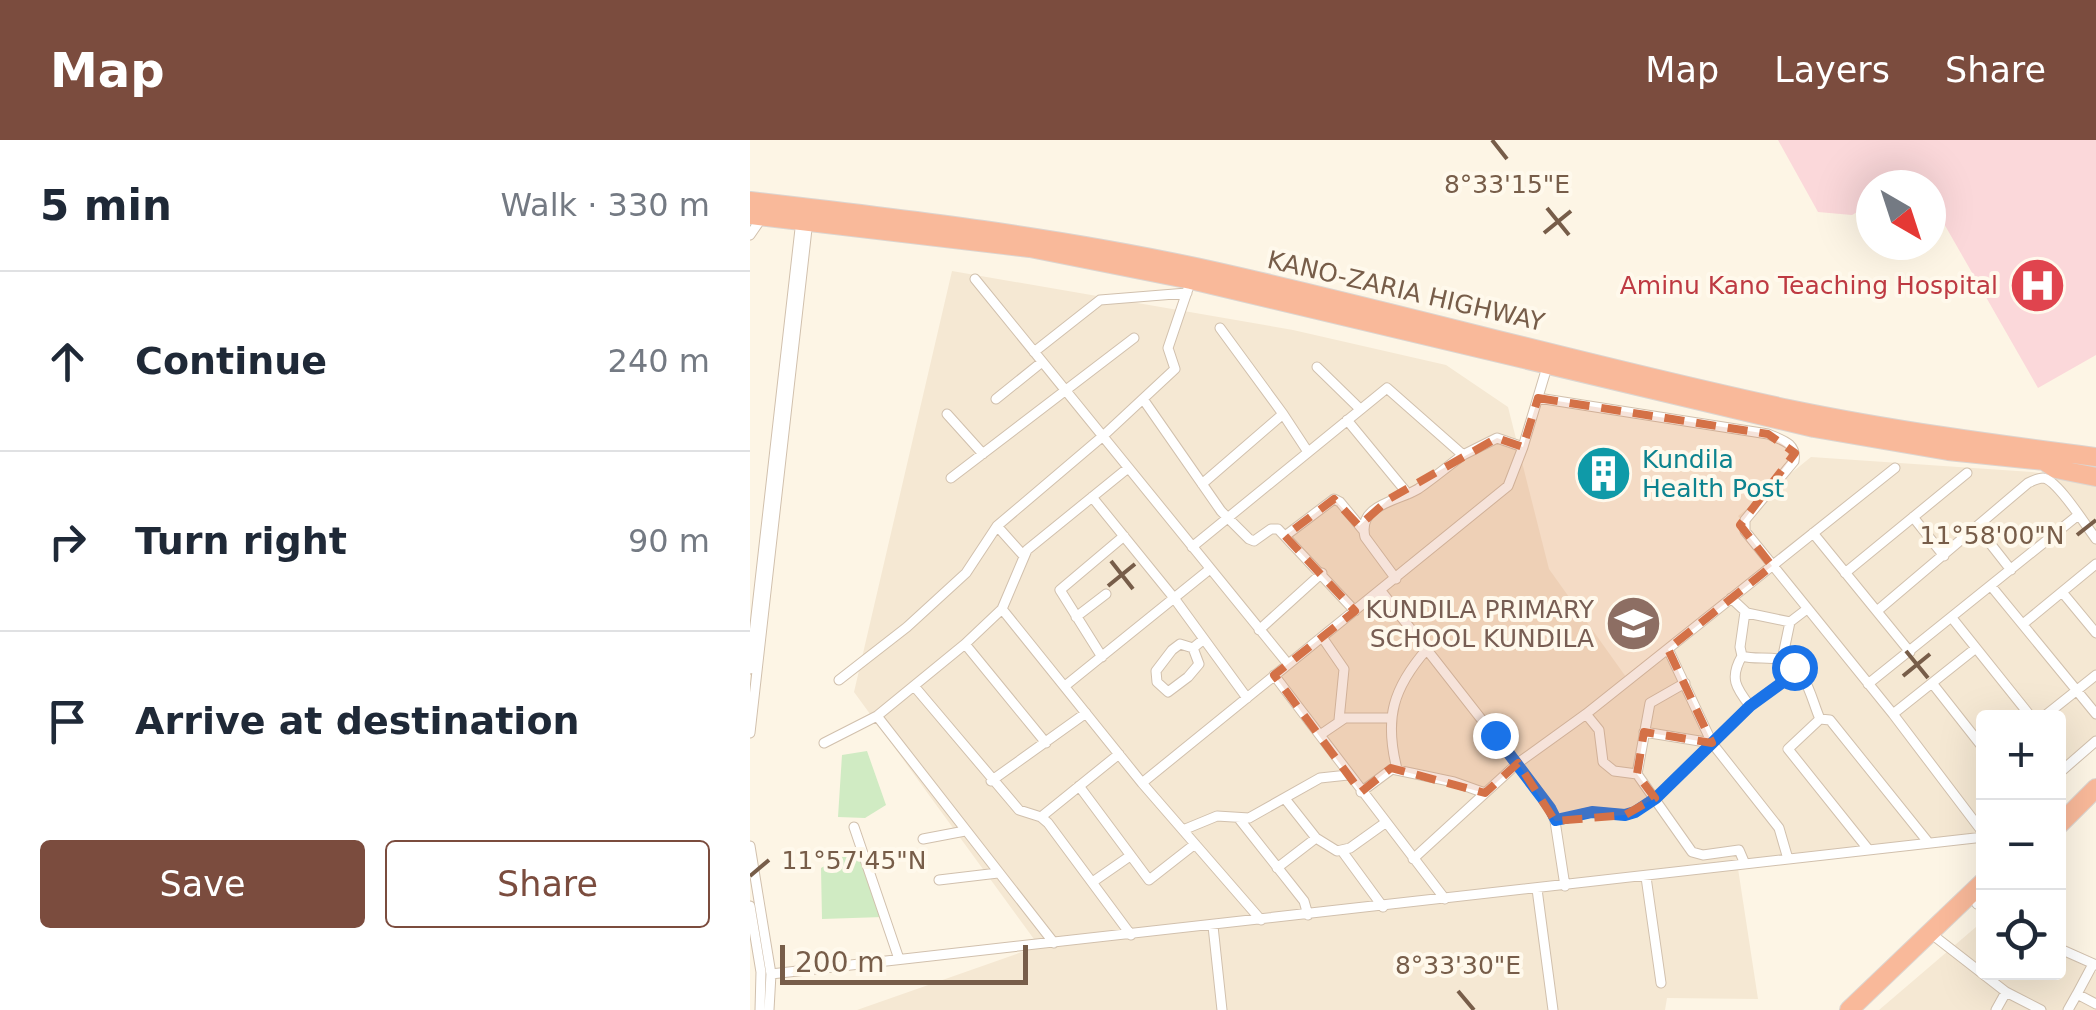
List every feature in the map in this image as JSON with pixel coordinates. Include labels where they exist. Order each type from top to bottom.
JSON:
[{"type":"highway","name":"KANO-ZARIA HIGHWAY","points":[[750,201],[968,226],[1117,252],[1790,409],[2051,456]]},
{"type":"highway","name":"KANO-ZARIA HIGHWAY","points":[[757,216],[1030,248],[1814,428],[1948,451],[2051,456],[2071,445],[2096,448]]},
{"type":"highway","name":"KANO-ZARIA HIGHWAY","points":[[2051,456],[2056,469],[2096,477]]},
{"type":"highway","points":[[2051,456],[2096,457]]},
{"type":"highway","points":[[2051,456],[2096,467]]},
{"type":"highway","points":[[2066,802],[2096,774]]},
{"type":"highway","points":[[2066,819],[2096,788]]},
{"type":"highway","points":[[1865,1010],[1976,890]]},
{"type":"highway","points":[[1848,1010],[1934,936],[1976,907]]},
{"type":"street","points":[[750,235],[757,216]]},
{"type":"street","points":[[750,669],[805,220]]},
{"type":"street","points":[[750,732],[805,220]]},
{"type":"street","points":[[975,279],[1288,664]]},
{"type":"street","points":[[839,680],[908,628],[966,573],[996,526],[1103,436],[1175,368],[1168,348],[1189,287],[1100,300],[1034,352]]},
{"type":"street","points":[[1220,328],[1308,452]]},
{"type":"street","points":[[951,478],[1134,338]]},
{"type":"street","points":[[996,399],[1042,362]]},
{"type":"street","points":[[1317,366],[1360,409]]},
{"type":"street","points":[[1142,783],[1501,493],[1511,481],[1524,448],[1547,366]]},
{"type":"street","points":[[1192,548],[1382,390],[1391,390],[1463,455]]},
{"type":"street","points":[[1538,398],[1768,434],[1786,442],[1795,453],[1794,462],[1743,525],[1976,825]]},
{"type":"street","points":[[1142,399],[1221,511],[1251,541],[1274,528],[1322,572],[1355,611]]},
{"type":"street","points":[[947,414],[983,454]]},
{"type":"street","points":[[1202,484],[1284,414]]},
{"type":"street","points":[[1347,420],[1408,494]]},
{"type":"street","points":[[1363,530],[1368,517],[1379,506],[1408,494],[1463,455],[1497,438],[1524,448]]},
{"type":"street","points":[[824,743],[876,716],[965,644],[1002,608],[1023,554],[1128,468]]},
{"type":"street","points":[[1414,859],[1518,763],[1586,714],[1895,468]]},
{"type":"street","points":[[1845,572],[1967,473]]},
{"type":"street","points":[[1877,612],[2039,478],[2054,483],[2096,539]]},
{"type":"street","points":[[1092,497],[1248,698]]},
{"type":"street","points":[[1285,536],[1334,499],[1363,530],[1396,578]]},
{"type":"street","points":[[1868,684],[2077,516]]},
{"type":"street","points":[[1913,517],[1944,556]]},
{"type":"street","points":[[996,526],[1023,554]]},
{"type":"street","points":[[1978,528],[2011,570]]},
{"type":"street","points":[[1813,533],[1910,652]]},
{"type":"street","points":[[1102,656],[1060,590],[1124,536]]},
{"type":"street","points":[[2023,624],[2096,564]]},
{"type":"street","points":[[1065,686],[1210,569]]},
{"type":"street","points":[[1259,630],[1322,572]]},
{"type":"street","points":[[1991,586],[2096,714]]},
{"type":"street","points":[[1381,591],[1518,763],[1556,820],[1565,886]]},
{"type":"street","points":[[2062,592],[2096,634]]},
{"type":"street","points":[[1076,617],[1106,594]]},
{"type":"street","points":[[1732,598],[1745,612],[1790,622]]},
{"type":"street","points":[[1002,608],[1142,783],[1261,920]]},
{"type":"street","points":[[1782,660],[1790,622],[1806,608]]},
{"type":"street","points":[[1745,612],[1742,656],[1734,677],[1736,687],[1750,706]]},
{"type":"street","points":[[1952,618],[2026,710]]},
{"type":"street","points":[[1322,637],[1344,669],[1339,720]]},
{"type":"street","points":[[1194,648],[1204,639]]},
{"type":"street","points":[[965,644],[1046,743]]},
{"type":"street","points":[[1180,644],[1194,648],[1199,664],[1168,692],[1157,682],[1156,671],[1180,644]]},
{"type":"street","points":[[1892,714],[1976,648]]},
{"type":"street","points":[[1396,769],[1392,718],[1396,693],[1427,649]]},
{"type":"street","points":[[1668,649],[1712,744],[1779,828],[1788,859]]},
{"type":"street","points":[[1742,656],[1782,660],[1798,671],[1806,681],[1820,719]]},
{"type":"street","points":[[1556,820],[1592,812],[1625,815],[1656,798],[1750,706],[1798,671]]},
{"type":"street","points":[[2052,710],[2096,675]]},
{"type":"street","points":[[1274,676],[1445,900]]},
{"type":"street","points":[[1637,774],[1650,703],[1685,683]]},
{"type":"street","points":[[1932,683],[1976,740]]},
{"type":"street","points":[[914,686],[1018,810],[1042,816],[1131,935]]},
{"type":"street","points":[[991,781],[1086,713]]},
{"type":"street","points":[[1586,714],[1599,730],[1603,762],[1614,771],[1637,774],[1692,852],[1703,855],[1739,850],[1745,864]]},
{"type":"street","points":[[876,716],[1054,943]]},
{"type":"street","points":[[1320,735],[1339,720],[1392,718]]},
{"type":"street","points":[[1868,849],[1788,749],[1820,719],[1830,720],[1928,842]]},
{"type":"street","points":[[1644,732],[1712,744]]},
{"type":"street","points":[[2066,767],[2096,742]]},
{"type":"street","points":[[1042,816],[1119,754]]},
{"type":"street","points":[[1362,792],[1381,774],[1396,769],[1485,793]]},
{"type":"street","points":[[1183,830],[1217,816],[1240,820],[1261,814],[1320,778],[1348,775]]},
{"type":"street","points":[[1079,786],[1150,880],[1195,844]]},
{"type":"street","points":[[1286,800],[1316,838],[1331,850],[1342,851],[1386,823]]},
{"type":"street","points":[[1240,820],[1304,901],[1308,915]]},
{"type":"street","points":[[854,828],[899,960]]},
{"type":"street","points":[[923,839],[965,830]]},
{"type":"street","points":[[750,964],[766,973],[899,960],[1976,837]]},
{"type":"street","points":[[1277,868],[1316,838]]},
{"type":"street","points":[[750,846],[769,1010]]},
{"type":"street","points":[[1342,851],[1383,906]]},
{"type":"street","points":[[1094,881],[1130,856]]},
{"type":"street","points":[[940,880],[998,872]]},
{"type":"street","points":[[1646,876],[1661,982]]},
{"type":"street","points":[[1536,889],[1553,1010]]},
{"type":"street","points":[[750,906],[766,973],[760,1010]]},
{"type":"street","points":[[1213,926],[1222,1010]]},
{"type":"street","points":[[1934,936],[2006,992],[2038,1009]]},
{"type":"street","points":[[2066,951],[2095,964],[2068,1010]]},
{"type":"street","points":[[1996,1010],[2006,992]]},
{"type":"street","points":[[2076,994],[2096,1004]]},
{"type":"highlighted area","points":[[1538,398],[1768,434],[1795,453],[1740,525],[1772,566],[1668,649],[1712,743],[1644,732],[1637,774],[1655,798],[1625,815],[1555,821],[1518,763],[1485,793],[1391,768],[1361,792],[1274,675],[1355,611],[1285,536],[1334,499],[1359,526],[1389,499],[1497,438],[1523,447]]},
{"type":"shaded area","name":"Aminu Kano Teaching Hospital","points":[[1778,140],[2096,140],[2096,355],[2038,388],[1946,227],[1946,170],[1856,170],[1856,213],[1818,212]]},
{"type":"shaded area","points":[[952,271],[1293,330],[1446,365],[1508,407],[1549,569],[1626,677],[1772,559],[1738,516],[1811,457],[2032,472],[2096,482],[2096,737],[2066,761],[2066,710],[1976,710],[1976,833],[1737,862],[1758,999],[1667,998],[1665,1010],[857,1010],[1039,946],[854,692]]},
{"type":"shaded area","points":[[1976,927],[1976,980],[2066,980],[2066,957],[2096,972],[2096,1010],[1879,1010]]},
{"type":"green space","points":[[867,751],[886,805],[865,818],[838,817],[842,755]]},
{"type":"green space","points":[[858,848],[883,917],[822,919],[821,868]]},
{"type":"place","name":"Aminu Kano Teaching Hospital","points":[[2037,285]]},
{"type":"place","name":"Kundila Health Post","points":[[1603,473]]},
{"type":"place","name":"KUNDILA PRIMARY SCHOOL KUNDILA","points":[[1633,623]]},
{"type":"route","points":[[1495,735],[1556,820],[1592,812],[1625,815],[1656,798],[1750,706],[1798,671],[1794,667]]}]
